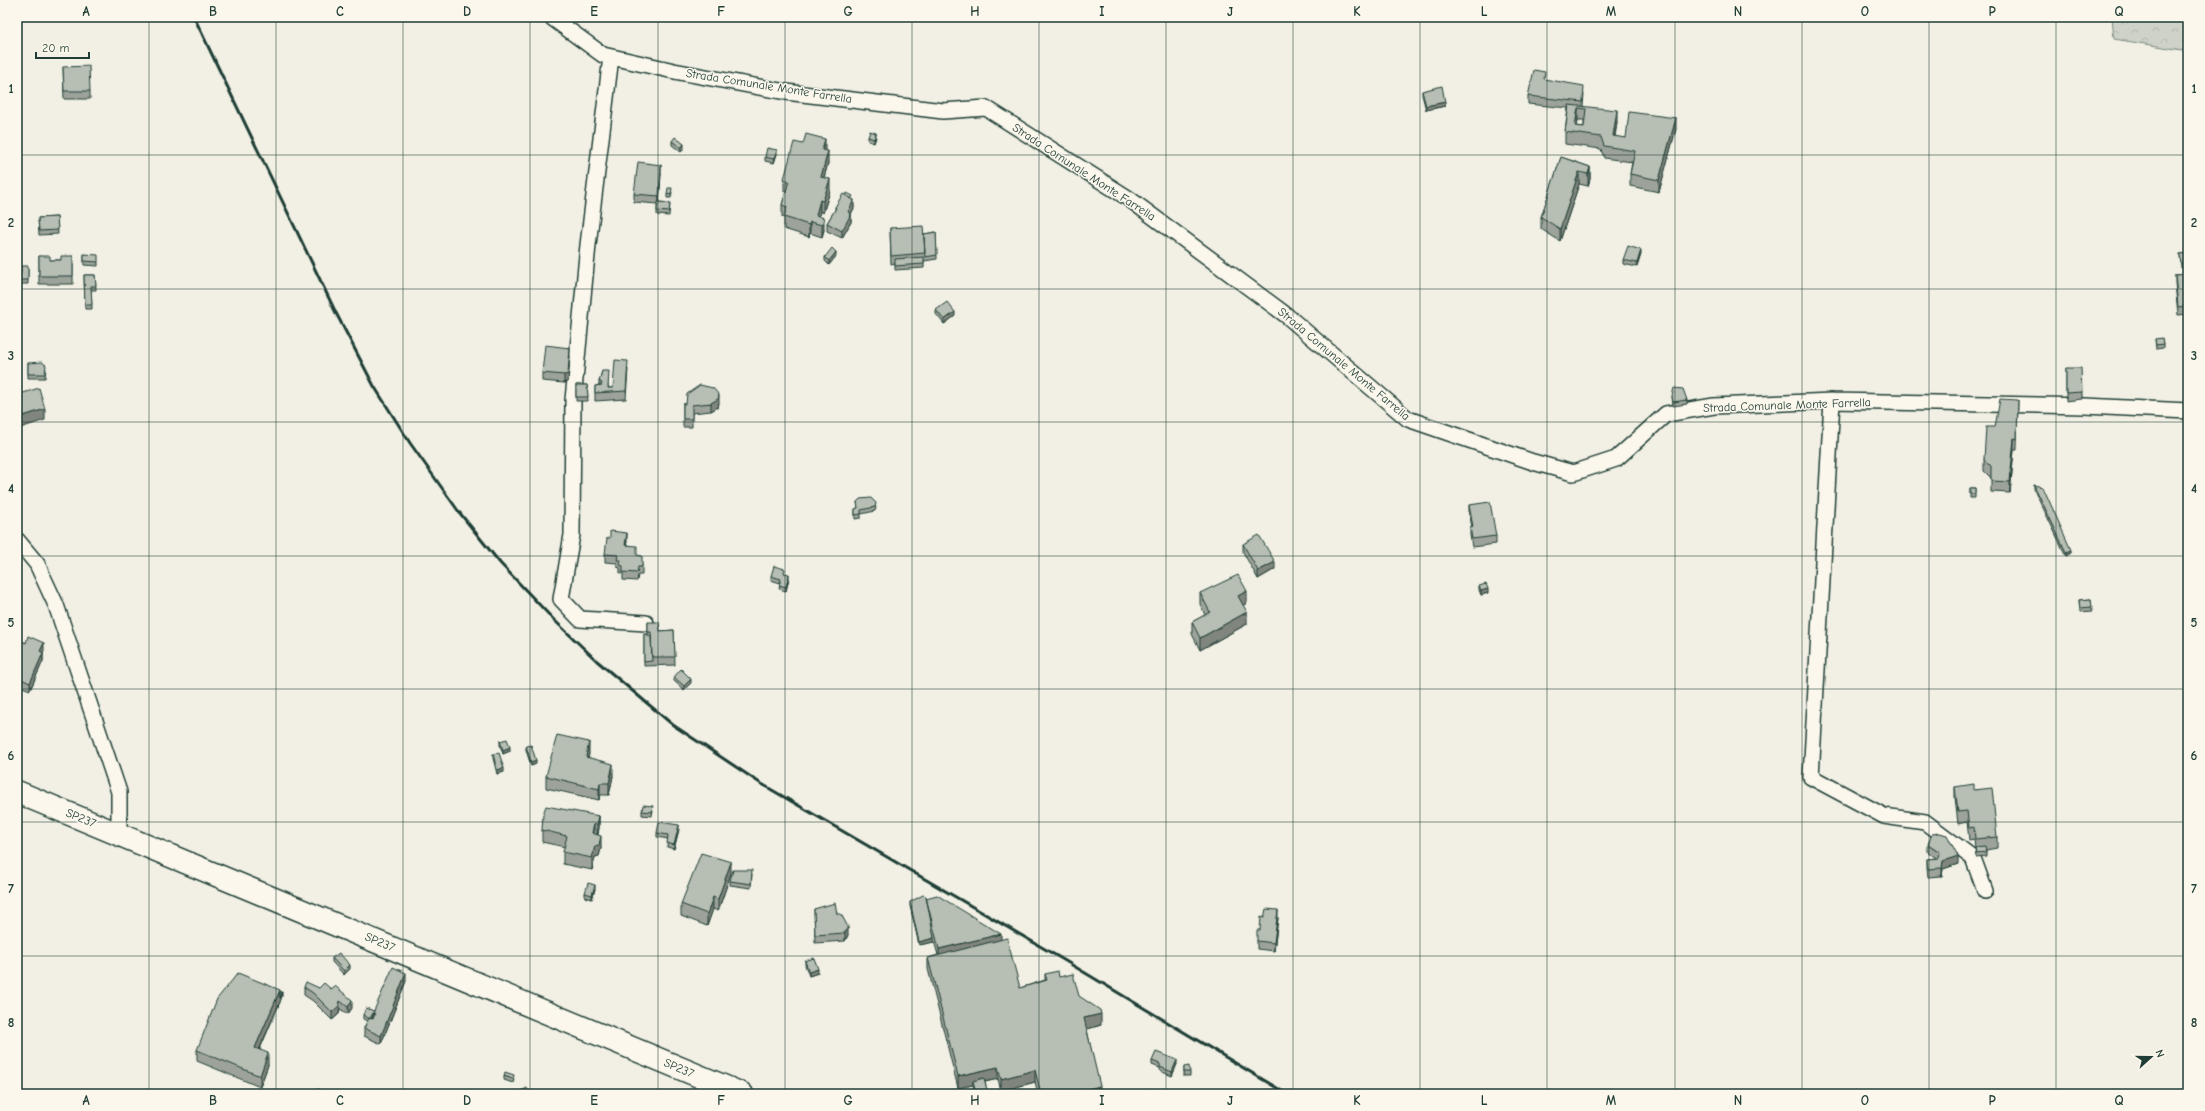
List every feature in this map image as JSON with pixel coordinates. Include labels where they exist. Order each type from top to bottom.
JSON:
[{"type":"main road","name":"SP237","points":[[17,792],[742,1094]]},
{"type":"street","name":"Strada Comunale Monte Farrella","points":[[551,17],[603,55],[611,57],[786,92],[943,110],[986,108],[1128,198],[1286,315],[1408,419],[1532,462],[1573,473],[1616,459],[1666,414],[1714,406],[1832,401],[2085,406],[2188,411]]},
{"type":"street","points":[[611,57],[588,244],[573,400],[572,535],[561,599],[580,619],[646,623]]},
{"type":"street","points":[[1832,401],[1811,777],[1884,816],[1925,822],[1973,858],[1985,891]]},
{"type":"street","points":[[17,540],[38,564],[56,605],[119,792],[119,834]]},
{"type":"green space","points":[[2112,17],[2188,17],[2188,51],[2114,39]]},
{"type":"building","points":[[89,66],[90,91],[64,91],[63,67]]},
{"type":"building","points":[[1534,70],[1545,72],[1544,79],[1584,86],[1583,102],[1528,96]]},
{"type":"building","points":[[1442,86],[1445,102],[1426,106],[1422,91]]},
{"type":"building","points":[[1569,105],[1617,110],[1613,136],[1626,138],[1629,112],[1676,118],[1659,180],[1630,174],[1635,151],[1604,146],[1601,137],[1565,132]],"holes":[[[1578,108],[1586,109],[1584,127],[1575,126]]]},
{"type":"building","points":[[870,131],[876,133],[874,139],[868,137]]},
{"type":"building","points":[[806,134],[825,139],[822,150],[828,151],[821,177],[830,179],[823,201],[820,200],[816,215],[824,218],[822,225],[810,222],[809,225],[784,217],[787,207],[782,205],[789,181],[784,179],[794,142],[803,144]]},
{"type":"building","points":[[675,137],[684,144],[681,148],[672,141]]},
{"type":"building","points":[[767,148],[777,150],[774,159],[765,157]]},
{"type":"building","points":[[1561,157],[1590,167],[1588,174],[1579,172],[1560,229],[1541,217]]},
{"type":"building","points":[[638,162],[661,165],[659,196],[634,194]]},
{"type":"building","points":[[668,188],[672,188],[671,195],[667,194]]},
{"type":"building","points":[[847,193],[853,196],[851,199],[846,195]]},
{"type":"building","points":[[843,194],[854,200],[848,212],[851,214],[842,231],[827,223]]},
{"type":"building","points":[[658,202],[670,203],[669,212],[657,211]]},
{"type":"building","points":[[57,217],[58,230],[39,231],[38,218]]},
{"type":"building","points":[[923,226],[925,253],[891,256],[890,228]]},
{"type":"building","points":[[936,232],[937,255],[925,257],[924,234]]},
{"type":"building","points":[[1628,246],[1641,250],[1637,263],[1623,260]]},
{"type":"building","points":[[832,248],[836,252],[829,261],[825,257]]},
{"type":"building","points":[[2188,253],[2188,263],[2181,264],[2180,254]]},
{"type":"building","points":[[84,254],[98,255],[98,262],[84,261]]},
{"type":"building","points":[[39,256],[50,256],[50,260],[61,260],[61,256],[73,256],[73,276],[39,276]]},
{"type":"building","points":[[924,257],[924,264],[895,266],[895,259]]},
{"type":"building","points":[[21,266],[28,266],[28,280],[18,280],[18,275],[21,274]]},
{"type":"building","points":[[2188,274],[2188,306],[2178,307],[2175,275]]},
{"type":"building","points":[[84,275],[95,275],[96,286],[91,286],[92,305],[85,305]]},
{"type":"building","points":[[947,302],[955,312],[944,320],[936,310]]},
{"type":"building","points":[[2162,338],[2163,344],[2156,345],[2155,339]]},
{"type":"building","points":[[545,345],[570,348],[568,374],[542,373]]},
{"type":"building","points":[[615,360],[628,361],[626,391],[595,393],[595,386],[602,385],[601,382],[599,382],[602,371],[609,371],[608,388],[613,388]]},
{"type":"building","points":[[42,362],[46,365],[45,374],[28,374],[28,363]]},
{"type":"building","points":[[2066,368],[2081,368],[2082,392],[2066,393]]},
{"type":"building","points":[[576,385],[587,385],[588,397],[576,397]]},
{"type":"building","points":[[700,385],[713,388],[719,395],[718,399],[711,403],[692,405],[692,419],[683,419],[683,404],[686,404],[687,394]]},
{"type":"building","points":[[39,388],[45,409],[17,418],[17,395]]},
{"type":"building","points":[[1674,388],[1683,389],[1687,400],[1673,402],[1672,396]]},
{"type":"building","points":[[2000,399],[2018,400],[2017,439],[2014,438],[2010,482],[1991,481],[1991,466],[1984,459],[1986,427],[1995,427]]},
{"type":"building","points":[[2034,485],[2043,487],[2071,550],[2066,552]]},
{"type":"building","points":[[1970,488],[1975,488],[1975,494],[1970,494]]},
{"type":"building","points":[[871,498],[876,503],[875,507],[861,510],[861,514],[855,515],[855,509],[858,508],[857,502],[860,499]]},
{"type":"building","points":[[1490,502],[1496,536],[1472,539],[1470,527],[1473,527],[1469,505]]},
{"type":"building","points":[[610,531],[627,533],[625,545],[637,546],[637,555],[642,556],[642,567],[638,567],[637,573],[623,572],[623,566],[620,565],[621,560],[617,560],[618,555],[605,554],[607,538],[610,538]]},
{"type":"building","points":[[1259,535],[1275,562],[1258,571],[1243,544]]},
{"type":"building","points":[[774,566],[785,569],[784,573],[789,574],[786,587],[779,585],[781,579],[771,576]]},
{"type":"building","points":[[1238,575],[1247,591],[1238,596],[1247,612],[1200,638],[1192,622],[1210,612],[1200,593]]},
{"type":"building","points":[[1486,584],[1488,589],[1481,591],[1479,586]]},
{"type":"building","points":[[2091,599],[2092,607],[2080,608],[2079,600]]},
{"type":"building","points":[[648,622],[659,622],[660,631],[674,630],[675,657],[652,657],[651,632],[648,632]]},
{"type":"building","points":[[644,634],[651,636],[652,661],[644,662]]},
{"type":"building","points":[[28,636],[44,643],[40,651],[43,653],[30,683],[17,677],[17,639],[26,643]]},
{"type":"building","points":[[681,669],[691,679],[684,686],[674,677]]},
{"type":"building","points":[[557,735],[589,742],[586,757],[613,764],[609,783],[600,783],[599,789],[546,776]]},
{"type":"building","points":[[507,739],[510,747],[503,750],[500,741]]},
{"type":"building","points":[[531,745],[536,760],[531,762],[526,746]]},
{"type":"building","points":[[499,753],[504,768],[497,770],[493,754]]},
{"type":"building","points":[[1974,784],[1974,790],[1992,788],[1997,837],[1975,839],[1974,827],[1969,828],[1967,811],[1958,812],[1955,787]]},
{"type":"building","points":[[643,805],[653,806],[652,812],[642,811]]},
{"type":"building","points":[[546,806],[599,816],[597,825],[594,824],[592,833],[601,836],[599,845],[595,846],[592,858],[563,852],[567,836],[542,830],[543,814]]},
{"type":"building","points":[[659,822],[679,825],[674,845],[667,843],[668,835],[657,833]]},
{"type":"building","points":[[1940,833],[1947,835],[1958,856],[1943,861],[1942,868],[1928,869],[1927,859],[1939,858],[1940,852],[1928,844],[1932,834]]},
{"type":"building","points":[[1985,846],[1986,852],[1976,853],[1975,847]]},
{"type":"building","points":[[701,853],[731,862],[718,899],[713,897],[707,914],[681,904]]},
{"type":"building","points":[[733,870],[752,870],[751,884],[730,881]]},
{"type":"building","points":[[588,883],[595,885],[592,895],[585,893]]},
{"type":"building","points":[[923,895],[926,896],[934,938],[919,942],[910,902]]},
{"type":"building","points":[[937,895],[1001,934],[939,949],[926,898]]},
{"type":"building","points":[[835,903],[837,914],[841,914],[848,927],[845,933],[815,935],[814,909]]},
{"type":"building","points":[[1266,909],[1278,910],[1274,943],[1257,941],[1257,930],[1260,930],[1261,917],[1264,918]]},
{"type":"building","points":[[1007,938],[1020,988],[1047,980],[1045,974],[1058,971],[1059,977],[1073,974],[1079,996],[1100,1010],[1101,1014],[1084,1018],[1100,1086],[1068,1094],[1041,1094],[1035,1070],[1001,1079],[998,1067],[958,1076],[928,958]]},
{"type":"building","points":[[339,953],[350,965],[344,971],[332,958]]},
{"type":"building","points":[[814,958],[818,969],[809,972],[805,961]]},
{"type":"building","points":[[393,967],[406,973],[381,1036],[364,1028],[369,1018],[373,1019],[375,1014],[373,1013]]},
{"type":"building","points":[[238,973],[280,990],[255,1048],[268,1053],[260,1076],[197,1050],[217,999]]},
{"type":"building","points":[[306,982],[319,988],[324,983],[331,989],[335,986],[352,1000],[348,1007],[340,1001],[339,1006],[332,1012],[313,993],[304,987]]},
{"type":"building","points":[[366,1008],[374,1011],[370,1019],[363,1015]]},
{"type":"building","points":[[1156,1052],[1177,1060],[1172,1072],[1160,1067],[1160,1064],[1152,1061]]},
{"type":"building","points":[[1189,1066],[1190,1072],[1184,1072],[1184,1067]]},
{"type":"building","points":[[505,1072],[514,1075],[513,1079],[504,1076]]},
{"type":"building","points":[[984,1078],[987,1090],[976,1093],[973,1081]]},
{"type":"building","points":[[527,1088],[529,1094],[523,1094],[521,1091]]},
{"type":"building","points":[[320,1089],[321,1094],[309,1094],[308,1092]]},
{"type":"building","points":[[1146,1090],[1164,1091],[1170,1094],[1145,1094]]},
{"type":"railway","points":[[194,17],[336,313],[374,386],[410,443],[459,512],[500,563],[553,619],[597,661],[673,725],[760,783],[1062,959],[1287,1094]]}]
